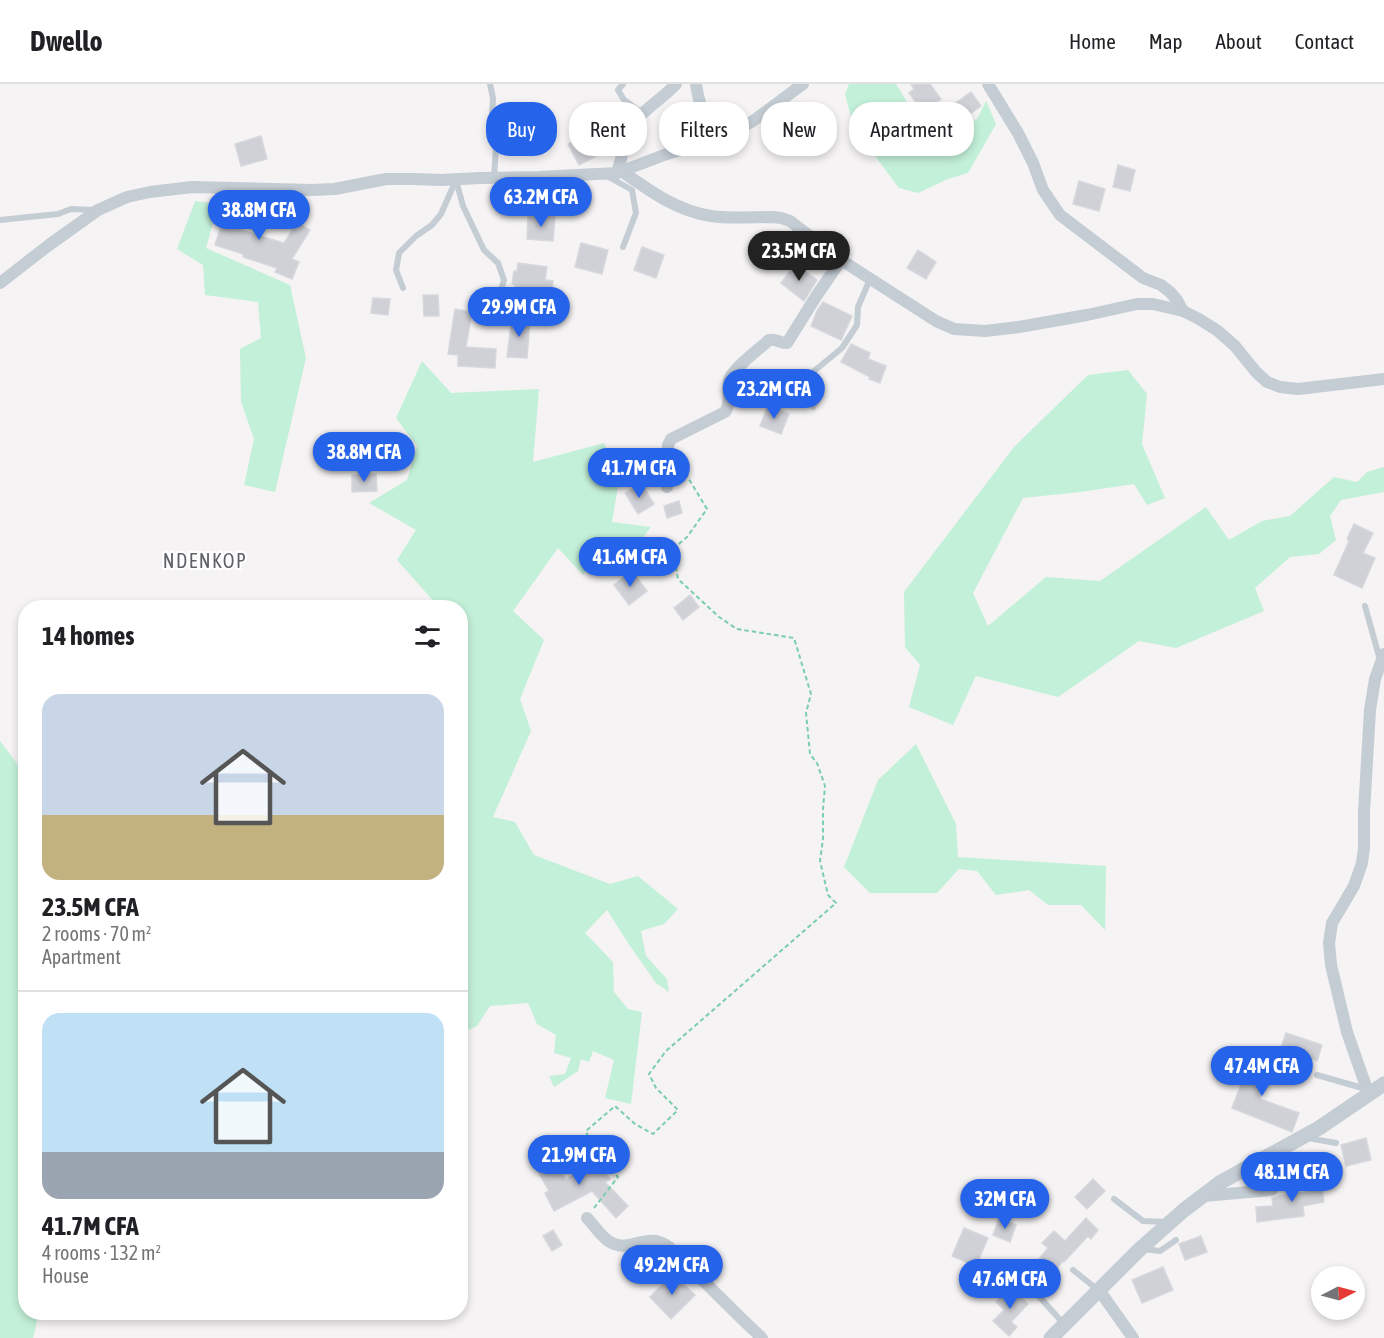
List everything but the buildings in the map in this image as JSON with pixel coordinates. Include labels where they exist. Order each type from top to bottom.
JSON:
[{"type":"street","points":[[647,110],[676,84]]},
{"type":"street","points":[[696,84],[699,102]]},
{"type":"street","points":[[749,123],[803,84]]},
{"type":"street","points":[[988,84],[1018,133],[1043,190],[1060,215],[1134,272],[1170,292],[1183,311]]},
{"type":"street","points":[[620,172],[624,156]]},
{"type":"street","points":[[0,284],[98,210],[127,197],[150,192],[192,187],[335,189],[386,179],[604,175],[620,172],[661,156]]},
{"type":"street","points":[[620,172],[656,195],[693,213],[712,217],[773,217],[790,221],[841,260],[936,321],[954,329],[985,331],[1019,327],[1137,304],[1153,304],[1183,311],[1218,331],[1235,346],[1267,382],[1280,387],[1298,389],[1384,379]]},
{"type":"street","points":[[667,487],[668,446],[671,439],[725,412],[730,400],[729,379],[769,340],[787,343],[841,260]]},
{"type":"street","points":[[1368,1093],[1347,1032],[1331,965],[1329,943],[1332,923],[1354,885],[1362,863],[1370,710],[1375,679],[1382,658]]},
{"type":"street","points":[[1051,1338],[1140,1249],[1221,1182],[1319,1128],[1384,1084]]},
{"type":"street","points":[[1204,1196],[1272,1191]]},
{"type":"street","points":[[587,1218],[609,1241],[620,1246],[650,1240],[669,1246],[762,1338]]},
{"type":"street","points":[[1099,1290],[1133,1338]]},
{"type":"lane","points":[[490,84],[493,98],[491,131],[496,146],[494,178]]},
{"type":"lane","points":[[623,84],[618,90],[627,102]]},
{"type":"lane","points":[[604,175],[632,190],[636,213],[623,247]]},
{"type":"lane","points":[[514,177],[522,202],[530,207]]},
{"type":"lane","points":[[403,288],[396,270],[399,253],[416,236],[432,225],[441,214],[456,179]]},
{"type":"lane","points":[[456,179],[463,206],[484,250],[498,263],[504,280],[494,313]]},
{"type":"lane","points":[[0,220],[58,214],[71,209],[98,210]]},
{"type":"lane","points":[[783,391],[808,376],[842,348],[857,325],[858,307],[870,279]]},
{"type":"lane","points":[[1365,606],[1382,658]]},
{"type":"lane","points":[[1317,1075],[1368,1093]]},
{"type":"lane","points":[[1302,1137],[1336,1143]]},
{"type":"lane","points":[[1114,1199],[1143,1221],[1170,1223]]},
{"type":"lane","points":[[1140,1249],[1160,1251],[1176,1240]]},
{"type":"lane","points":[[1072,1270],[1099,1290]]},
{"type":"lane","points":[[1023,1279],[1064,1324]]},
{"type":"path","points":[[587,1218],[618,1177],[592,1149],[586,1131],[615,1106],[635,1124],[653,1134],[678,1110],[656,1088],[649,1074],[666,1051],[836,903],[828,896],[820,861],[825,786],[817,763],[810,754],[806,713],[811,694],[794,638],[736,629],[719,617],[678,579],[673,549],[687,537],[707,509],[668,446]]},
{"type":"green space","points":[[849,84],[896,84],[907,102],[849,102],[849,109],[845,94]]},
{"type":"green space","points":[[986,101],[996,124],[968,173],[948,179],[918,193],[899,188],[875,156],[974,156],[974,121]]},
{"type":"green space","points":[[195,201],[218,204],[206,248],[290,285],[306,358],[275,492],[244,485],[254,439],[241,402],[240,349],[261,338],[258,302],[205,295],[203,265],[177,249]]},
{"type":"green space","points":[[422,361],[451,393],[539,389],[533,462],[604,443],[615,467],[660,460],[658,473],[618,487],[612,522],[651,527],[630,554],[606,541],[583,575],[558,548],[513,611],[544,640],[520,699],[531,731],[493,817],[515,822],[534,855],[610,884],[638,876],[678,909],[664,924],[641,931],[646,956],[667,979],[669,992],[656,983],[607,910],[585,933],[613,962],[614,992],[628,1009],[642,1012],[631,1104],[605,1098],[614,1060],[593,1051],[589,1062],[581,1059],[578,1071],[554,1087],[549,1076],[565,1074],[571,1058],[554,1053],[556,1035],[537,1024],[528,1003],[490,1006],[477,1026],[468,1030],[468,600],[433,600],[397,560],[416,530],[369,503],[407,480],[417,446],[396,418]]},
{"type":"green space","points":[[1128,370],[1147,394],[1142,444],[1165,498],[1147,505],[1134,484],[1023,498],[973,593],[988,626],[1046,577],[1100,581],[1206,507],[1229,540],[1262,521],[1290,516],[1334,477],[1357,482],[1367,472],[1384,467],[1384,492],[1341,500],[1330,516],[1336,540],[1319,554],[1290,557],[1255,588],[1264,611],[1176,648],[1139,641],[1058,697],[976,676],[953,725],[909,707],[920,665],[905,647],[904,592],[1014,447],[1088,375]]},
{"type":"green space","points":[[0,741],[18,765],[18,1320],[37,1320],[33,1338],[0,1338]]},
{"type":"green space","points":[[916,744],[956,824],[958,857],[1106,866],[1105,930],[1081,905],[1048,905],[1029,890],[996,895],[977,871],[959,869],[937,893],[870,893],[844,867],[878,780]]},
{"type":"district","name":"NDENKOP","points":[[205,560]]}]
